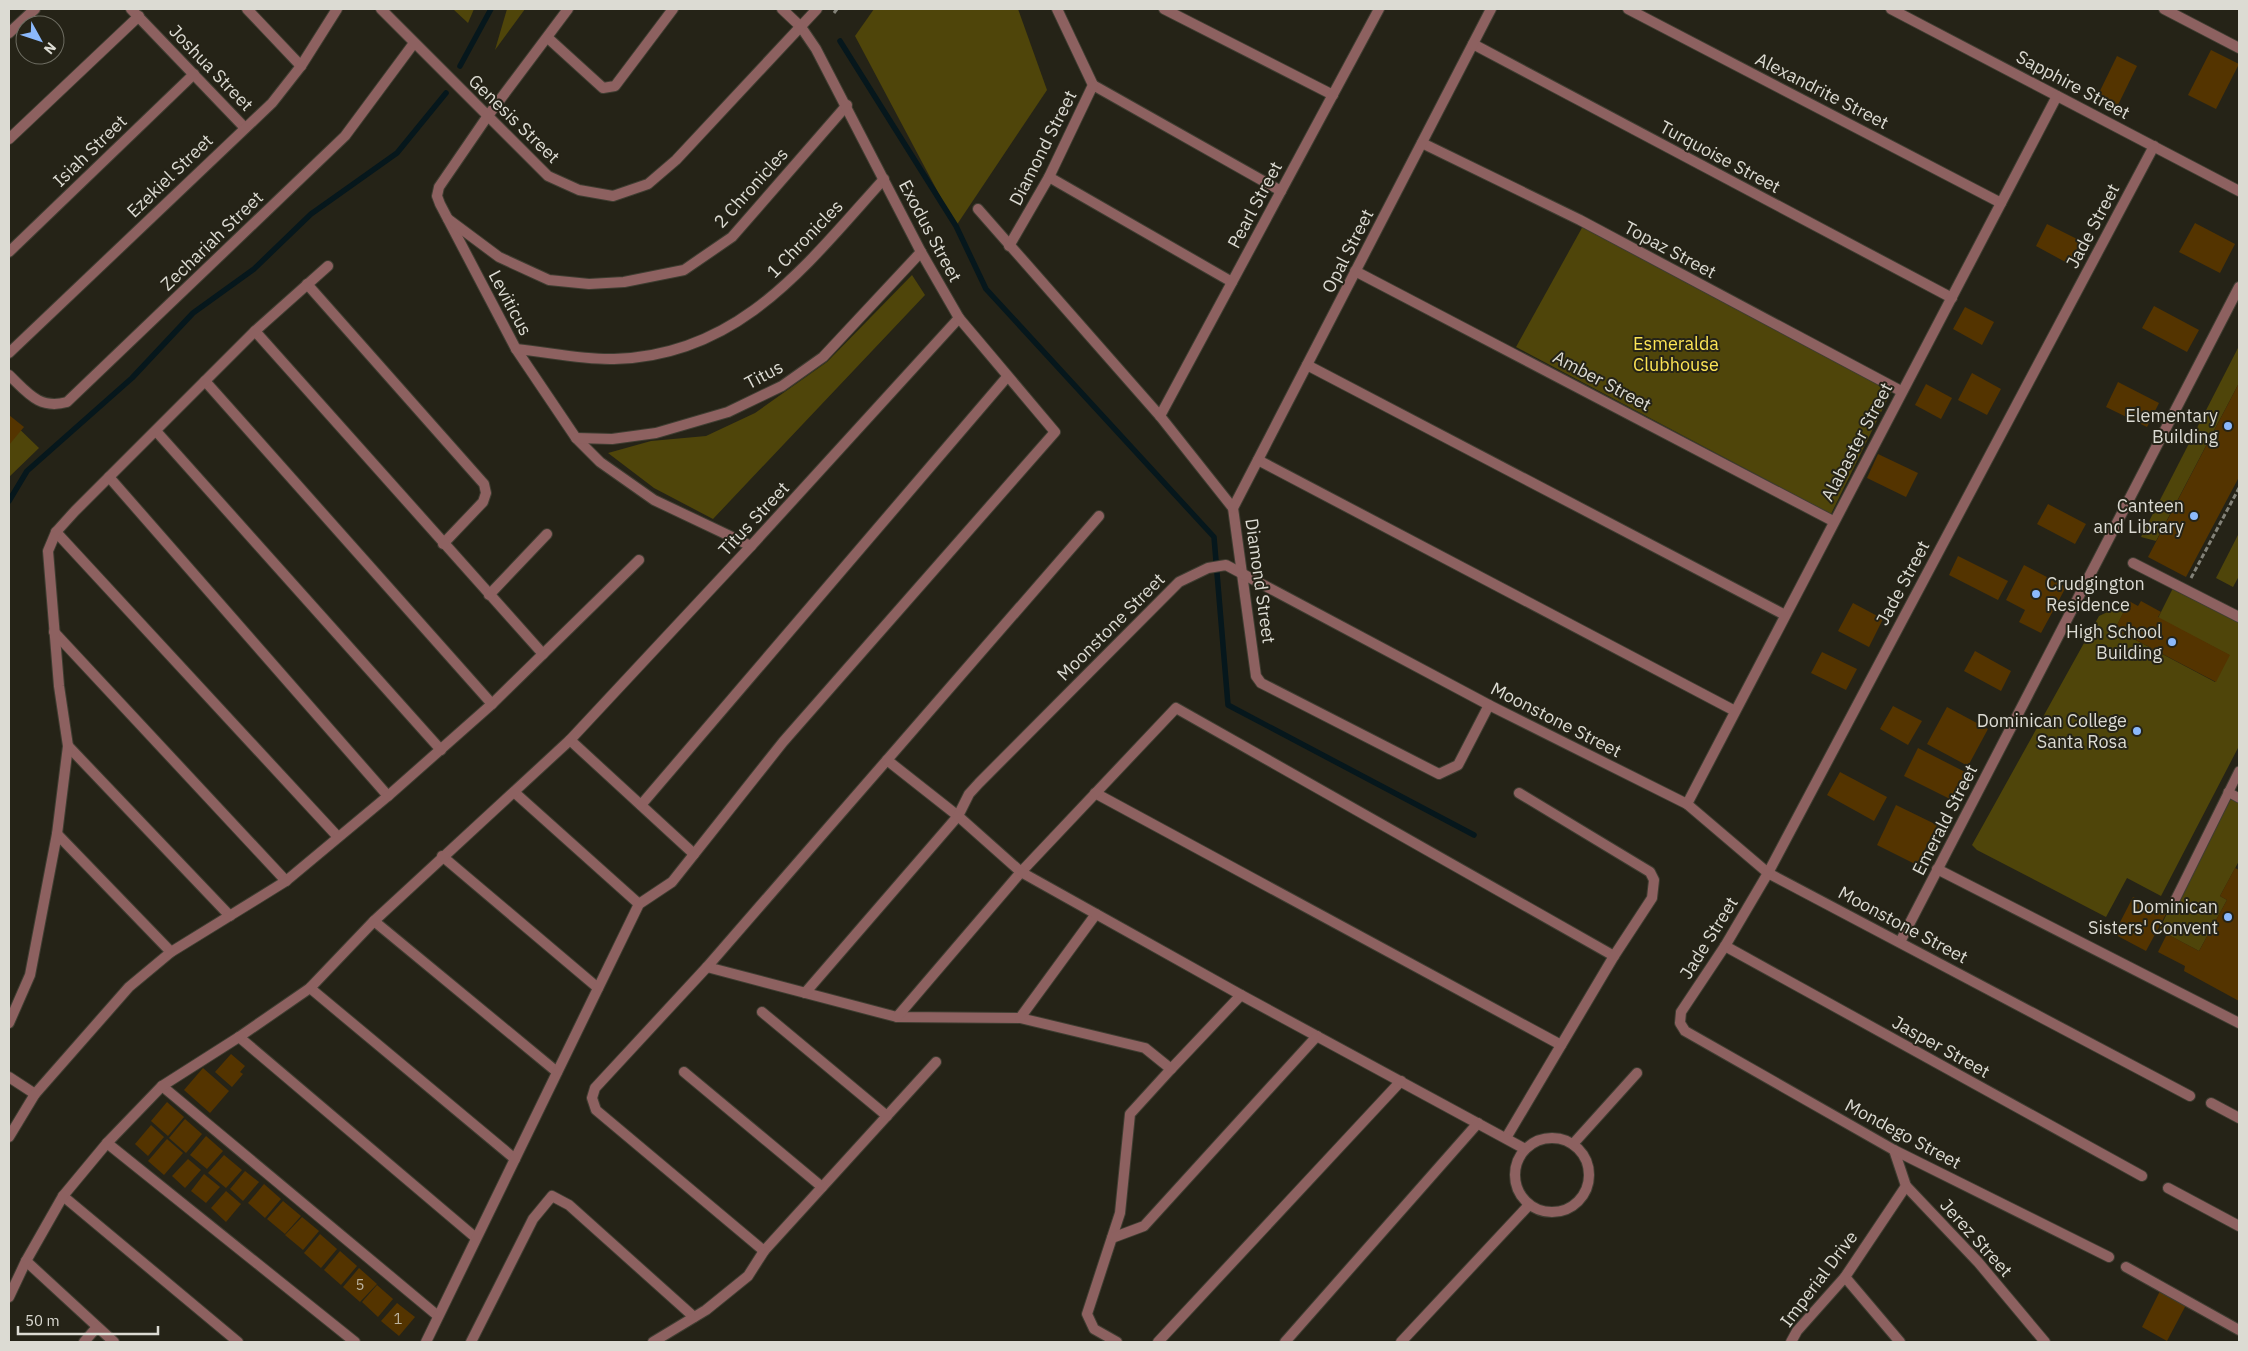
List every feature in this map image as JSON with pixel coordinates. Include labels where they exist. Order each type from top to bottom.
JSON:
[{"type":"street","points":[[9,33],[35,9]]},
{"type":"street","name":"Joshua Street","points":[[131,9],[245,128]]},
{"type":"street","points":[[247,9],[301,66]]},
{"type":"street","name":"Ezekiel Street","points":[[9,353],[272,102],[301,66],[337,9]]},
{"type":"street","name":"Genesis Street","points":[[381,9],[548,176],[578,190],[613,196],[648,184],[676,160],[817,9]]},
{"type":"street","name":"Leviticus","points":[[568,9],[487,117],[439,187],[437,196],[445,217],[516,349],[576,438],[600,462],[654,500],[751,546]]},
{"type":"street","points":[[548,38],[603,88],[615,86],[673,9]]},
{"type":"street","points":[[782,9],[801,27]]},
{"type":"street","name":"Diamond Street","points":[[1009,246],[1049,177],[1093,85],[1057,9]]},
{"type":"street","points":[[1164,9],[1333,96]]},
{"type":"street","name":"Pearl Street","points":[[1160,416],[1380,9]]},
{"type":"street","name":"Opal Street","points":[[1233,508],[1491,9]]},
{"type":"street","name":"Alexandrite Street","points":[[1628,9],[2001,203]]},
{"type":"street","name":"Sapphire Street","points":[[1891,9],[2239,191]]},
{"type":"street","points":[[2164,9],[2239,48]]},
{"type":"street","points":[[9,139],[139,16]]},
{"type":"street","name":"Exodus Street","points":[[694,854],[783,742],[1055,432],[959,318],[921,252],[847,105],[816,49],[801,27]]},
{"type":"street","name":"Zechariah Street","points":[[9,374],[33,397],[43,403],[54,406],[67,402],[345,136],[414,43]]},
{"type":"street","name":"Turquoise Street","points":[[1473,44],[1952,298]]},
{"type":"street","name":"Isiah Street","points":[[9,252],[194,74]]},
{"type":"street","points":[[1093,85],[1281,192]]},
{"type":"street","name":"Alabaster Street","points":[[1686,804],[2057,96]]},
{"type":"street","name":"2 Chronicles","points":[[445,217],[499,257],[549,280],[589,284],[624,282],[684,270],[732,237],[847,105]]},
{"type":"street","name":"Topaz Street","points":[[1422,142],[1580,220],[1901,391]]},
{"type":"street","name":"Jade Street","points":[[1686,1031],[1680,1023],[1681,1012],[1725,946],[1768,873],[2154,146]]},
{"type":"street","points":[[1049,177],[1232,282]]},
{"type":"street","name":"1 Chronicles","points":[[516,349],[613,359],[646,356],[676,350],[710,336],[739,321],[788,284],[884,179]]},
{"type":"street","name":"Diamond Street","points":[[978,209],[1160,416],[1233,508],[1256,676],[1261,684],[1439,774],[1458,765],[1489,705]]},
{"type":"street","name":"Titus","points":[[576,438],[612,439],[656,434],[728,412],[782,386],[823,357],[921,252]]},
{"type":"street","points":[[9,1023],[30,975],[57,834],[68,746],[59,686],[48,551],[56,532],[255,331],[328,266]]},
{"type":"street","name":"Amber Street","points":[[1356,271],[1834,521]]},
{"type":"street","points":[[307,284],[484,484],[486,493],[483,502],[443,544]]},
{"type":"street","name":"Emerald Street","points":[[1900,942],[2239,287]]},
{"type":"street","name":"Titus Street","points":[[9,1297],[26,1261],[63,1196],[107,1142],[162,1086],[239,1038],[310,988],[374,921],[442,856],[570,740],[751,546],[959,318]]},
{"type":"street","points":[[255,331],[543,654]]},
{"type":"street","points":[[1307,365],[1785,614]]},
{"type":"street","points":[[641,805],[1007,377]]},
{"type":"street","points":[[205,381],[492,704]]},
{"type":"street","points":[[156,431],[441,750]]},
{"type":"street","points":[[1258,460],[1734,711]]},
{"type":"street","points":[[109,477],[388,796]]},
{"type":"street","points":[[764,1251],[596,1110],[592,1098],[595,1088],[707,967],[1099,516]]},
{"type":"street","points":[[56,532],[338,837]]},
{"type":"street","points":[[489,595],[547,534]]},
{"type":"street","points":[[9,1137],[35,1094],[128,988],[171,952],[286,881],[388,796],[492,704],[638,560]]},
{"type":"street","points":[[2133,563],[2239,617]]},
{"type":"street","name":"Moonstone Street","points":[[805,993],[958,816],[969,794],[979,783],[1179,582],[1208,568],[1226,565],[1489,705],[1686,804],[1768,873],[2190,1096]]},
{"type":"street","points":[[54,632],[286,881]]},
{"type":"street","points":[[897,1017],[1021,872],[1176,708],[1614,956]]},
{"type":"street","points":[[426,1342],[639,904],[672,882],[694,854],[570,740]]},
{"type":"street","points":[[68,746],[230,916]]},
{"type":"street","points":[[887,760],[958,816],[1021,872],[1241,995],[1525,1149]]},
{"type":"street","points":[[514,792],[639,904]]},
{"type":"street","points":[[1095,793],[1561,1045]]},
{"type":"street","points":[[1506,1138],[1614,956],[1652,898],[1654,880],[1650,872],[1519,793]]},
{"type":"street","points":[[57,834],[171,952]]},
{"type":"street","points":[[442,856],[598,988]]},
{"type":"street","points":[[1937,869],[2239,1023]]},
{"type":"street","points":[[1020,1018],[1096,914]]},
{"type":"street","points":[[374,921],[557,1072]]},
{"type":"street","name":"Jasper Street","points":[[1725,946],[2142,1176]]},
{"type":"street","points":[[707,967],[897,1017],[1020,1018],[1145,1048],[1171,1069]]},
{"type":"street","points":[[310,988],[515,1158]]},
{"type":"street","points":[[1117,1342],[1094,1329],[1087,1314],[1120,1213],[1130,1114],[1241,995]]},
{"type":"street","points":[[762,1012],[887,1116]]},
{"type":"street","name":"Mondego Street","points":[[1686,1031],[1894,1150],[2109,1257]]},
{"type":"street","points":[[1112,1238],[1144,1226],[1318,1036]]},
{"type":"street","points":[[239,1038],[476,1238]]},
{"type":"street","points":[[653,1342],[694,1317],[748,1276],[764,1251],[936,1062]]},
{"type":"street","points":[[684,1072],[822,1187]]},
{"type":"street","points":[[1573,1144],[1637,1073]]},
{"type":"street","points":[[9,1077],[35,1094]]},
{"type":"street","points":[[1158,1342],[1401,1081]]},
{"type":"street","points":[[162,1086],[438,1316]]},
{"type":"street","points":[[2211,1103],[2239,1118]]},
{"type":"street","points":[[1285,1342],[1478,1123]]},
{"type":"street","points":[[1557,1138],[1573,1144],[1584,1156],[1589,1173],[1586,1190],[1576,1203],[1561,1212],[1544,1212],[1528,1205],[1516,1188],[1515,1167],[1525,1149],[1539,1140],[1557,1138]]},
{"type":"street","points":[[107,1142],[355,1342]]},
{"type":"street","name":"Jerez Street","points":[[1894,1150],[1906,1186],[1978,1262],[2045,1342]]},
{"type":"street","name":"Imperial Drive","points":[[1791,1342],[1798,1330],[1845,1277],[1906,1186]]},
{"type":"street","points":[[2168,1188],[2239,1226]]},
{"type":"street","points":[[63,1196],[238,1342]]},
{"type":"street","points":[[471,1342],[533,1219],[552,1196],[569,1205],[694,1317]]},
{"type":"street","points":[[1401,1342],[1528,1205]]},
{"type":"street","points":[[26,1261],[114,1342]]},
{"type":"street","points":[[2126,1267],[2239,1330]]},
{"type":"street","points":[[1845,1277],[1900,1342]]},
{"type":"street","points":[[84,1342],[97,1327]]},
{"type":"lane","points":[[2174,900],[2239,771]]},
{"type":"lane","points":[[2228,792],[2239,798]]},
{"type":"path","points":[[834,13],[837,9]]},
{"type":"path","points":[[2181,576],[2190,580],[2239,488]]},
{"type":"green space","points":[[453,9],[474,9],[468,23]]},
{"type":"green space","points":[[507,9],[525,9],[495,50]]},
{"type":"green space","points":[[874,9],[1018,9],[1047,90],[956,226],[855,36]]},
{"type":"green space","name":"Esmeralda Clubhouse","points":[[1583,226],[1892,390],[1831,514],[1516,347]]},
{"type":"green space","points":[[912,275],[925,295],[713,519],[654,488],[608,453],[651,441],[706,436],[755,413],[827,362]]},
{"type":"green space","points":[[2239,346],[2239,383],[2156,541],[2141,537]]},
{"type":"green space","points":[[9,419],[39,448],[9,477]]},
{"type":"green space","points":[[2239,533],[2239,576],[2233,587],[2216,578]]},
{"type":"green space","points":[[2176,582],[2239,616],[2239,746],[2161,896],[2127,878],[2106,917],[1977,850],[1972,845],[2099,616],[2129,602],[2115,629],[2215,682],[2229,655],[2158,618]]},
{"type":"green space","points":[[2228,789],[2239,794],[2239,861],[2220,896],[2227,900],[2199,951],[2159,930]]},
{"type":"building","points":[[2211,50],[2239,64],[2216,109],[2188,95]]},
{"type":"building","points":[[2117,56],[2137,66],[2117,107],[2097,97]]},
{"type":"building","points":[[2195,223],[2235,244],[2220,273],[2179,252]]},
{"type":"building","points":[[2047,224],[2081,241],[2069,264],[2036,246]]},
{"type":"building","points":[[2154,306],[2199,330],[2187,352],[2142,328]]},
{"type":"building","points":[[1965,307],[1994,322],[1982,345],[1953,329]]},
{"type":"building","points":[[1972,373],[2001,389],[1987,415],[1958,400]]},
{"type":"building","points":[[2118,382],[2159,403],[2147,427],[2106,407]]},
{"type":"building","name":"Canteen and Library","points":[[2239,383],[2239,477],[2186,577],[2148,557]]},
{"type":"building","points":[[1926,384],[1952,398],[1941,419],[1915,405]]},
{"type":"building","points":[[9,415],[24,427],[9,445]]},
{"type":"building","points":[[1878,454],[1918,473],[1906,497],[1867,478]]},
{"type":"building","points":[[2048,504],[2086,524],[2075,544],[2037,524]]},
{"type":"building","points":[[1958,556],[2008,581],[1998,600],[1949,575]]},
{"type":"building","name":"Crudgington Residence","points":[[2024,565],[2066,587],[2041,633],[2019,622],[2025,610],[2006,600]]},
{"type":"building","name":"High School Building","points":[[2129,601],[2138,606],[2141,601],[2161,612],[2158,617],[2230,655],[2216,682],[2115,629]]},
{"type":"building","points":[[1853,603],[1883,619],[1869,647],[1838,631]]},
{"type":"building","points":[[1975,651],[2011,671],[2001,691],[1964,671]]},
{"type":"building","points":[[1822,652],[1857,669],[1846,690],[1811,673]]},
{"type":"building","points":[[1893,706],[1922,721],[1908,745],[1880,729]]},
{"type":"building","points":[[1947,707],[1988,729],[1968,766],[1927,744]]},
{"type":"building","points":[[1918,748],[1967,773],[1952,800],[1904,776]]},
{"type":"building","points":[[1840,772],[1887,797],[1874,821],[1827,795]]},
{"type":"building","points":[[1896,805],[1937,825],[1917,865],[1877,845]]},
{"type":"building","name":"Dominican Sisters' Convent","points":[[2235,868],[2239,870],[2239,1001],[2184,971],[2185,966],[2158,952],[2167,934],[2199,951],[2227,900],[2220,896]]},
{"type":"building","points":[[2133,897],[2166,914],[2146,951],[2114,934]]},
{"type":"building","points":[[231,1054],[245,1066],[240,1072],[243,1074],[232,1087],[215,1072]]},
{"type":"building","points":[[203,1068],[229,1091],[210,1113],[184,1090]]},
{"type":"building","points":[[167,1102],[184,1117],[168,1136],[151,1121]]},
{"type":"building","points":[[185,1119],[202,1134],[186,1153],[169,1138]]},
{"type":"building","points":[[151,1125],[164,1137],[148,1156],[135,1144]]},
{"type":"building","points":[[206,1136],[223,1151],[207,1169],[190,1155]]},
{"type":"building","points":[[167,1139],[183,1153],[164,1175],[148,1161]]},
{"type":"building","points":[[224,1155],[242,1170],[226,1188],[208,1173]]},
{"type":"building","points":[[188,1159],[201,1170],[185,1188],[172,1176]]},
{"type":"building","points":[[245,1171],[259,1182],[243,1201],[230,1189]]},
{"type":"building","points":[[204,1174],[220,1187],[206,1203],[191,1191]]},
{"type":"building","points":[[264,1184],[281,1199],[265,1218],[248,1203]]},
{"type":"building","points":[[226,1191],[241,1204],[226,1222],[211,1208]]},
{"type":"building","points":[[283,1201],[301,1216],[285,1234],[267,1219]]},
{"type":"building","points":[[302,1217],[319,1231],[303,1250],[285,1235]]},
{"type":"building","points":[[320,1234],[337,1249],[321,1268],[304,1253]]},
{"type":"building","points":[[340,1251],[357,1266],[341,1285],[324,1270]]},
{"type":"building","points":[[359,1268],[377,1284],[360,1302],[343,1287]]},
{"type":"building","points":[[377,1285],[393,1299],[378,1317],[362,1302]]},
{"type":"building","points":[[2160,1291],[2186,1305],[2167,1341],[2142,1327]]},
{"type":"building","points":[[397,1303],[415,1317],[399,1336],[381,1321]]},
{"type":"waterway","points":[[460,66],[491,9]]},
{"type":"waterway","points":[[840,41],[956,226],[986,289],[1214,537],[1228,705],[1474,835]]},
{"type":"waterway","points":[[9,501],[27,471],[132,378],[193,313],[254,269],[311,214],[397,153],[446,93]]},
{"type":"place","name":"Elementary Building","points":[[2228,426]]},
{"type":"place","name":"Canteen and Library","points":[[2194,516]]},
{"type":"place","name":"Crudgington Residence","points":[[2036,594]]},
{"type":"place","name":"High School Building","points":[[2172,642]]},
{"type":"place","name":"Dominican College Santa Rosa","points":[[2137,731]]},
{"type":"place","name":"Dominican Sisters' Convent","points":[[2228,917]]}]
